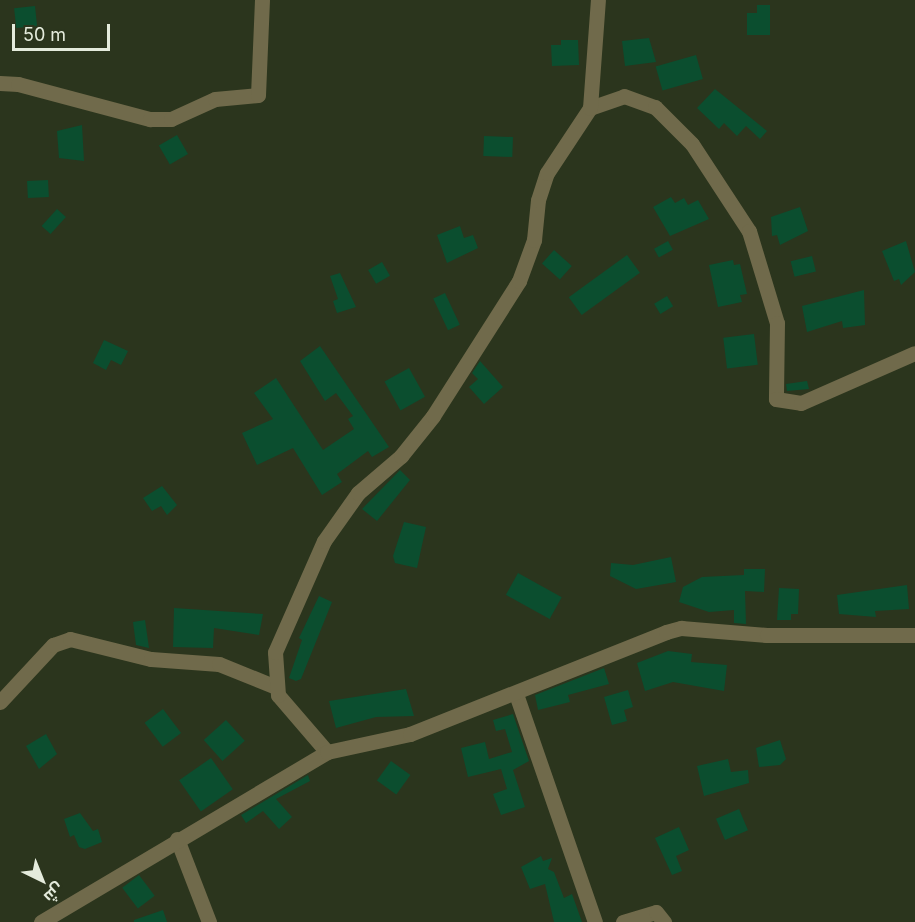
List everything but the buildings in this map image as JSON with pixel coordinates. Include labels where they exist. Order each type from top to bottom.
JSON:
[{"type":"street","points":[[0,83],[28,86],[150,119],[171,119],[215,99],[258,95],[262,0]]},
{"type":"street","points":[[276,687],[275,652],[324,541],[358,493],[401,456],[433,416],[519,281],[534,240],[538,200],[547,173],[590,108],[598,0]]},
{"type":"street","points":[[590,108],[624,96],[655,107],[692,144],[749,231],[777,324],[776,399],[801,403],[915,353]]},
{"type":"street","points":[[41,922],[177,839],[327,752],[410,734],[681,628],[767,635],[915,635]]},
{"type":"street","points":[[0,702],[52,645],[70,639],[151,659],[219,664],[276,687],[327,752]]},
{"type":"street","points":[[516,694],[595,922]]},
{"type":"street","points":[[177,839],[209,922]]},
{"type":"street","points":[[623,922],[656,912],[664,922]]}]
